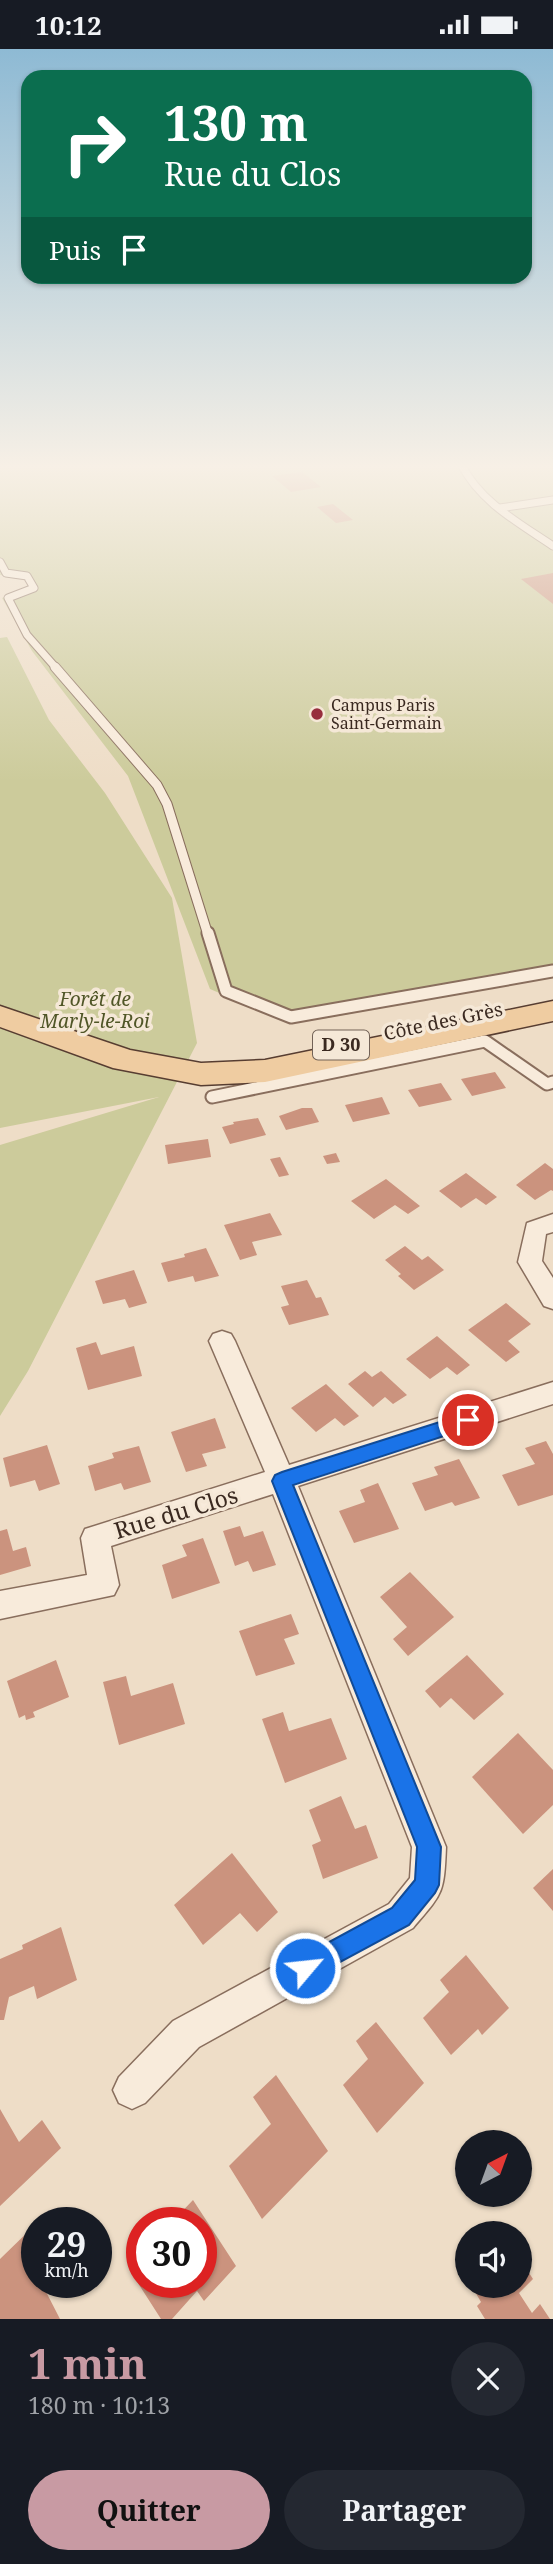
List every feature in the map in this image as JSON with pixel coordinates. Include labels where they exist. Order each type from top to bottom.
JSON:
[{"type":"main road","name":"Côte des Grès","points":[[125,1060],[188,1065],[247,1065],[290,1058],[553,997]]},
{"type":"main road","name":"Côte des Grès","points":[[0,1016],[125,1060],[201,1074],[265,1072],[553,1011]]},
{"type":"street","points":[[553,1223],[536,1229],[530,1262],[553,1299]]},
{"type":"street","points":[[532,1255],[542,1260],[553,1277]]},
{"type":"street","points":[[132,2090],[186,2034],[401,1916],[427,1885],[429,1847],[282,1481],[222,1341]]},
{"type":"street","name":"Rue du Clos","points":[[0,1605],[104,1585],[96,1538],[551,1397]]},
{"type":"lane","points":[[4,570],[6,573],[27,576],[33,584],[34,588],[8,598],[27,635],[157,785],[167,804],[226,991],[291,1017],[553,971]]},
{"type":"lane","points":[[212,1097],[485,1041],[547,1084],[553,1082]]},
{"type":"green space","name":"Campus Paris Saint-Germain","points":[[0,570],[553,570],[553,976],[322,1019],[293,1021],[278,1018],[210,989],[128,776],[32,651],[2,598],[30,587],[23,578],[0,575]]},
{"type":"green space","name":"Forêt de Marly-le-Roi","points":[[7,637],[49,720],[105,793],[172,898],[197,1043],[28,1371],[0,1416],[0,1145],[159,1097],[0,1128],[0,638]]},
{"type":"building","points":[[553,573],[553,604],[521,579]]},
{"type":"building","points":[[495,1072],[506,1088],[472,1096],[461,1079]]},
{"type":"building","points":[[441,1083],[452,1100],[419,1107],[408,1090]]},
{"type":"building","points":[[382,1097],[390,1114],[353,1122],[345,1105]]},
{"type":"building","points":[[302,1108],[312,1108],[319,1122],[286,1130],[279,1116]]},
{"type":"building","points":[[258,1118],[266,1135],[230,1144],[222,1127],[234,1124],[233,1122]]},
{"type":"building","points":[[208,1139],[211,1157],[168,1164],[165,1145]]},
{"type":"building","points":[[336,1153],[340,1162],[327,1164],[323,1156]]},
{"type":"building","points":[[280,1157],[289,1175],[279,1177],[270,1159]]},
{"type":"building","points":[[545,1163],[553,1169],[553,1191],[535,1200],[516,1185]]},
{"type":"building","points":[[466,1173],[497,1197],[486,1205],[476,1198],[461,1208],[439,1191]]},
{"type":"building","points":[[386,1179],[420,1206],[408,1214],[395,1205],[374,1219],[351,1201]]},
{"type":"building","points":[[270,1213],[282,1235],[252,1242],[257,1255],[240,1260],[224,1225]]},
{"type":"building","points":[[405,1246],[422,1260],[428,1256],[444,1270],[414,1290],[385,1260]]},
{"type":"building","points":[[206,1248],[219,1276],[195,1282],[193,1276],[168,1282],[161,1263]]},
{"type":"building","points":[[134,1270],[147,1303],[129,1308],[125,1299],[103,1304],[95,1281]]},
{"type":"building","points":[[307,1280],[316,1298],[321,1297],[329,1315],[289,1325],[281,1307],[289,1305],[281,1286]]},
{"type":"building","points":[[506,1303],[531,1324],[508,1341],[520,1352],[506,1362],[468,1330]]},
{"type":"building","points":[[437,1336],[470,1365],[457,1375],[447,1367],[430,1379],[406,1359]]},
{"type":"building","points":[[96,1342],[101,1355],[134,1346],[142,1376],[88,1390],[76,1348]]},
{"type":"building","points":[[365,1371],[372,1377],[381,1371],[407,1395],[393,1404],[385,1397],[373,1407],[348,1384]]},
{"type":"building","points":[[326,1384],[359,1416],[344,1426],[335,1418],[316,1432],[291,1408]]},
{"type":"building","points":[[215,1418],[226,1448],[202,1454],[207,1466],[186,1472],[171,1432]]},
{"type":"building","points":[[546,1441],[553,1454],[553,1495],[518,1506],[502,1475],[535,1464],[525,1448]]},
{"type":"building","points":[[47,1445],[60,1484],[39,1491],[35,1480],[10,1487],[3,1458]]},
{"type":"building","points":[[139,1446],[151,1482],[124,1490],[121,1483],[95,1491],[88,1466],[114,1458],[112,1453]]},
{"type":"building","points":[[459,1459],[480,1498],[455,1506],[452,1502],[425,1511],[412,1483],[438,1475],[434,1467]]},
{"type":"building","points":[[378,1483],[399,1529],[354,1543],[339,1511],[365,1502],[360,1490]]},
{"type":"building","points":[[240,1526],[244,1537],[263,1531],[276,1565],[253,1572],[248,1561],[235,1566],[223,1531]]},
{"type":"building","points":[[7,1529],[13,1551],[26,1547],[31,1566],[0,1575],[0,1531]]},
{"type":"building","points":[[203,1538],[220,1583],[172,1599],[162,1565],[187,1556],[182,1545]]},
{"type":"building","points":[[410,1572],[454,1617],[408,1656],[393,1639],[407,1627],[380,1597]]},
{"type":"building","points":[[291,1614],[299,1634],[284,1639],[295,1664],[256,1676],[239,1631]]},
{"type":"building","points":[[467,1655],[504,1694],[474,1720],[451,1698],[440,1708],[425,1691]]},
{"type":"building","points":[[56,1660],[69,1697],[33,1712],[35,1717],[26,1720],[25,1715],[19,1718],[7,1681]]},
{"type":"building","points":[[126,1676],[131,1696],[173,1683],[185,1724],[119,1745],[103,1682]]},
{"type":"building","points":[[283,1712],[289,1731],[331,1718],[347,1759],[285,1783],[262,1719]]},
{"type":"building","points":[[518,1733],[553,1770],[553,1805],[523,1834],[472,1777]]},
{"type":"building","points":[[341,1796],[355,1829],[366,1825],[378,1858],[323,1879],[312,1845],[321,1841],[309,1810]]},
{"type":"building","points":[[232,1853],[278,1912],[257,1932],[240,1913],[203,1945],[174,1905]]},
{"type":"building","points":[[553,1869],[553,1911],[533,1888]]},
{"type":"building","points":[[61,1927],[77,1980],[37,1999],[34,1986],[9,1997],[4,2020],[0,2020],[0,1959],[23,1949],[22,1945]]},
{"type":"building","points":[[466,1955],[509,2008],[482,2035],[478,2029],[451,2055],[423,2018],[449,1992],[440,1980]]},
{"type":"building","points":[[376,2022],[424,2083],[377,2133],[343,2085],[368,2059],[356,2041]]},
{"type":"building","points":[[276,2075],[328,2151],[262,2219],[229,2166],[271,2124],[253,2097]]},
{"type":"building","points":[[0,2109],[19,2142],[42,2120],[61,2148],[0,2206]]},
{"type":"building","points":[[193,2200],[198,2207],[186,2207]]},
{"type":"building","points":[[217,2237],[236,2266],[217,2287]]},
{"type":"building","points":[[21,2239],[21,2298],[49,2298],[60,2319],[0,2319],[0,2259]]},
{"type":"building","points":[[148,2298],[191,2298],[172,2319],[161,2319]]},
{"type":"building","points":[[479,2298],[522,2298],[532,2313],[540,2304],[550,2319],[485,2319],[477,2306],[481,2302]]},
{"type":"place","name":"Campus Paris Saint-Germain","points":[[317,714]]},
{"type":"route","points":[[305,1968],[401,1916],[427,1885],[429,1847],[282,1481],[468,1420]]}]
